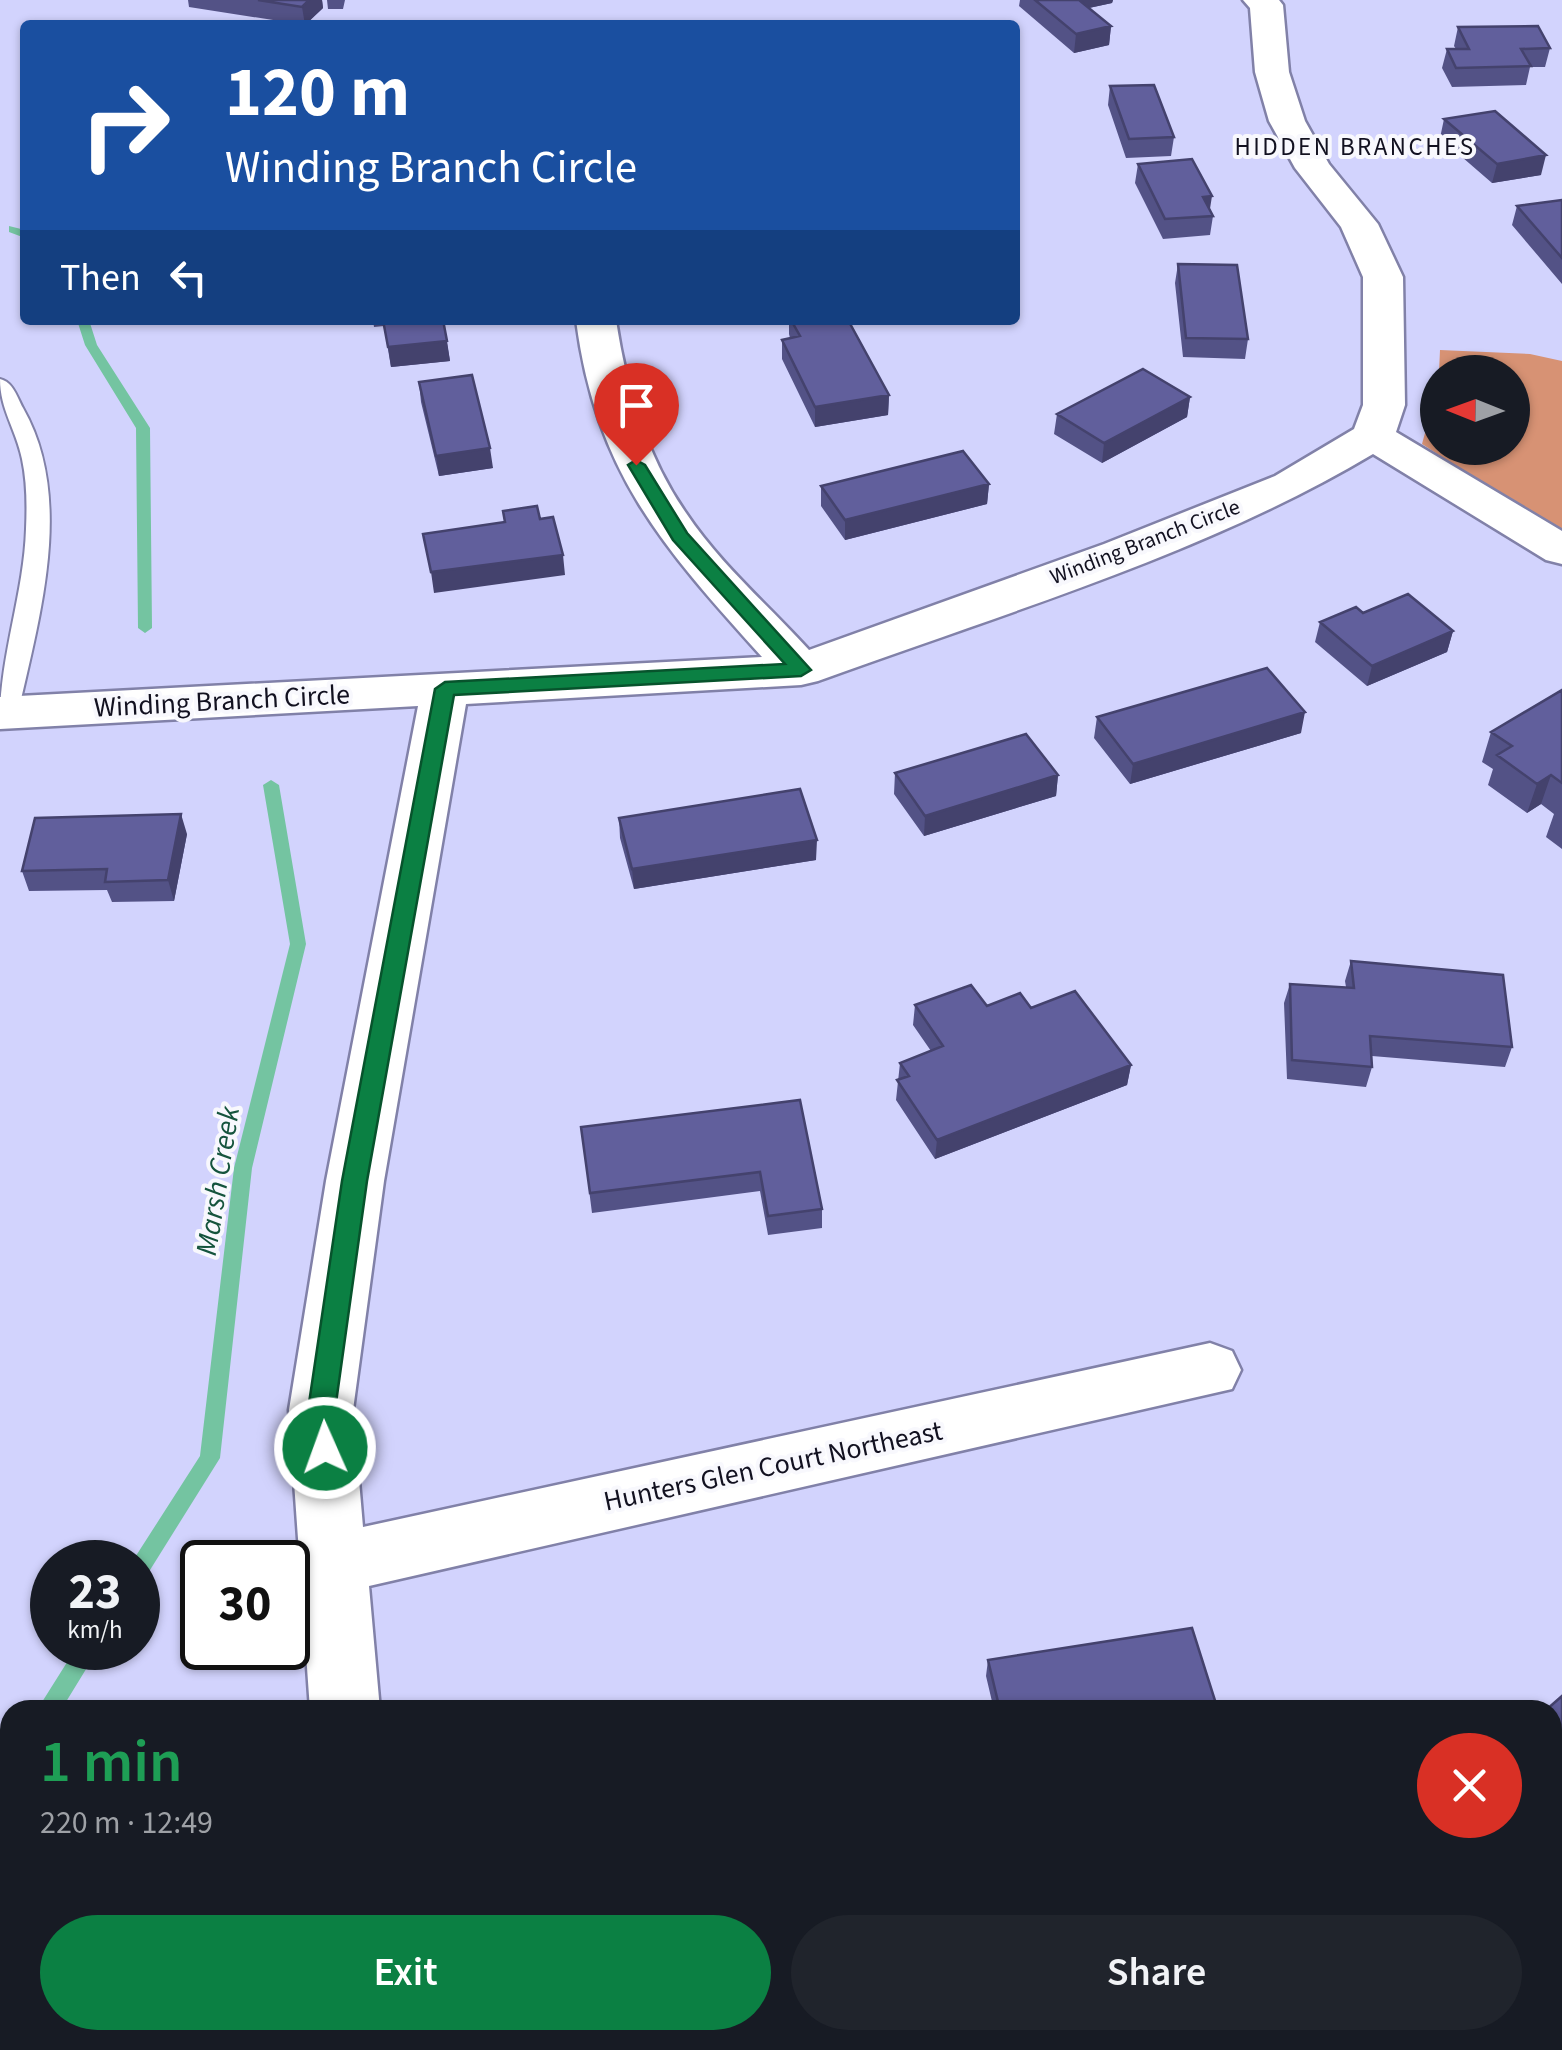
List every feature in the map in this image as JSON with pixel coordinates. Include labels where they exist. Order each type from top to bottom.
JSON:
[{"type":"street","points":[[1260,0],[1266,5],[1272,72],[1287,122],[1313,168],[1359,224],[1383,277],[1384,405],[1373,436],[1562,550]]},
{"type":"street","points":[[596,325],[599,352],[636,465],[680,536],[801,670]]},
{"type":"street","name":"Winding Branch Circle","points":[[3,713],[801,670],[1290,485],[1373,436]]},
{"type":"street","points":[[344,1700],[322,1410],[354,1181],[445,689]]},
{"type":"street","name":"Hunters Glen Court Northeast","points":[[336,1563],[1210,1370]]},
{"type":"lane","points":[[0,386],[23,427],[37,481],[34,588],[3,713]]},
{"type":"shaded area","points":[[1440,350],[1530,354],[1562,361],[1562,535],[1454,465],[1530,465],[1530,355],[1440,355]]},
{"type":"building","points":[[258,0],[309,0],[302,7]]},
{"type":"building","points":[[1035,0],[1079,0],[1111,26],[1076,34]]},
{"type":"building","points":[[1538,26],[1550,48],[1521,49],[1531,66],[1456,68],[1447,49],[1469,49],[1458,27]]},
{"type":"building","points":[[1154,85],[1174,137],[1129,139],[1110,86]]},
{"type":"building","points":[[1495,111],[1546,155],[1497,164],[1444,119]]},
{"type":"building","points":[[1192,159],[1212,196],[1203,197],[1213,216],[1165,219],[1138,164]]},
{"type":"building","points":[[1562,200],[1562,258],[1517,206]]},
{"type":"building","points":[[1178,264],[1237,265],[1248,339],[1186,338]]},
{"type":"building","points":[[384,325],[444,325],[447,341],[388,347]]},
{"type":"building","points":[[794,325],[851,325],[889,395],[815,407],[782,340],[800,336]]},
{"type":"building","points":[[1143,369],[1190,397],[1104,443],[1057,414]]},
{"type":"building","points":[[472,375],[490,448],[436,456],[419,382]]},
{"type":"building","points":[[963,451],[989,484],[845,520],[821,486]]},
{"type":"building","points":[[537,506],[540,519],[553,517],[563,555],[431,572],[423,534],[505,522],[503,511]]},
{"type":"building","points":[[1408,594],[1453,631],[1372,666],[1320,622],[1356,607],[1363,613]]},
{"type":"building","points":[[1267,668],[1305,712],[1133,764],[1097,717]]},
{"type":"building","points":[[1562,690],[1562,783],[1551,775],[1537,784],[1497,755],[1512,746],[1491,732]]},
{"type":"building","points":[[1026,734],[1058,775],[925,816],[895,773]]},
{"type":"building","points":[[800,789],[817,840],[632,869],[619,818]]},
{"type":"building","points":[[181,814],[168,880],[105,882],[107,869],[22,871],[35,818]]},
{"type":"building","points":[[1351,961],[1503,975],[1512,1047],[1370,1036],[1372,1067],[1292,1060],[1290,984],[1354,988]]},
{"type":"building","points":[[971,985],[987,1006],[1020,993],[1031,1008],[1075,991],[1131,1065],[937,1140],[897,1080],[909,1076],[900,1063],[943,1046],[915,1005]]},
{"type":"building","points":[[800,1100],[822,1209],[768,1216],[760,1172],[590,1193],[581,1127]]},
{"type":"building","points":[[1192,1628],[1215,1700],[998,1700],[988,1660]]},
{"type":"waterway","name":"Marsh Creek","points":[[13,229],[20,232]]},
{"type":"waterway","name":"Marsh Creek","points":[[85,325],[91,345],[143,428],[145,628]]},
{"type":"waterway","name":"Marsh Creek","points":[[158,1540],[210,1458],[243,1168],[298,944],[271,785]]},
{"type":"waterway","name":"Marsh Creek","points":[[54,1700],[74,1670]]},
{"type":"district","name":"HIDDEN BRANCHES","points":[[1355,147]]},
{"type":"route","points":[[325,1448],[322,1410],[354,1181],[445,689],[801,670],[680,536],[636,465]]}]
